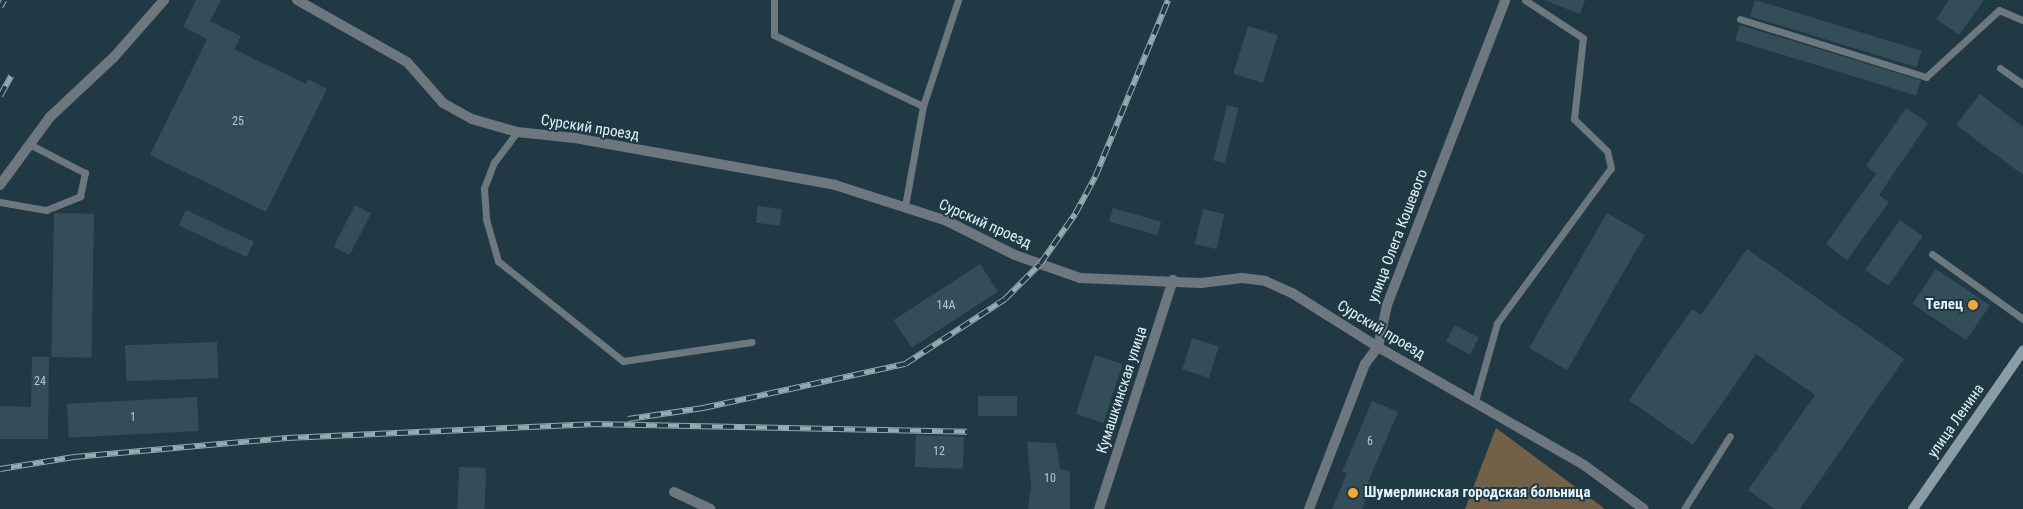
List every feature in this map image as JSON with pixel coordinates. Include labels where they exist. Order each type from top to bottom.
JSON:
[{"type":"main road","name":"улица Ленина","points":[[1913,509],[2023,351]]},
{"type":"street","points":[[0,185],[50,117],[114,57],[164,0]]},
{"type":"street","name":"Сурский проезд","points":[[297,0],[407,62],[443,104],[472,119],[517,132],[575,138],[835,185],[904,206],[1080,278],[1201,282],[1242,278],[1265,281],[1292,293],[1378,347],[1584,465],[1644,509]]},
{"type":"street","name":"улица Олега Кошевого","points":[[1309,509],[1365,364],[1378,347],[1386,305],[1505,0]]},
{"type":"street","name":"Кумашкинская улица","points":[[1099,509],[1173,280]]},
{"type":"street","points":[[674,492],[710,509]]},
{"type":"lane","points":[[774,0],[774,34],[923,106]]},
{"type":"lane","points":[[904,206],[923,106],[958,0]]},
{"type":"lane","points":[[1475,401],[1497,323],[1611,168],[1607,150],[1574,118],[1583,38],[1525,0]]},
{"type":"lane","points":[[1740,18],[1926,77],[1999,10],[2023,20]]},
{"type":"lane","points":[[2000,68],[2023,84]]},
{"type":"lane","points":[[517,132],[494,162],[484,188],[486,219],[498,261],[623,361],[752,342]]},
{"type":"lane","points":[[0,202],[46,210],[80,196],[85,173],[31,145]]},
{"type":"lane","points":[[1932,254],[2023,319]]},
{"type":"lane","points":[[1684,509],[1730,436]]},
{"type":"shaded area","points":[[1496,428],[1605,509],[1465,509]]},
{"type":"building","points":[[196,0],[221,0],[210,21],[241,36],[234,49],[306,84],[308,79],[327,89],[266,212],[150,155],[207,39],[183,27]]},
{"type":"building","points":[[1544,0],[1585,0],[1580,14]]},
{"type":"building","points":[[1755,0],[1921,51],[1916,67],[1750,16]]},
{"type":"building","points":[[1949,0],[1984,0],[1959,35],[1936,19]]},
{"type":"building","points":[[1740,25],[1921,80],[1916,96],[1735,40]]},
{"type":"building","points":[[1248,26],[1278,35],[1263,83],[1233,74]]},
{"type":"building","points":[[1980,94],[2023,127],[2023,175],[1956,125]]},
{"type":"building","points":[[1227,105],[1239,108],[1225,163],[1213,160]]},
{"type":"building","points":[[1906,108],[1928,123],[1879,195],[1889,202],[1847,260],[1826,244],[1876,174],[1866,166]]},
{"type":"building","points":[[355,205],[371,213],[350,255],[334,247]]},
{"type":"building","points":[[758,206],[782,209],[780,226],[756,223]]},
{"type":"building","points":[[1113,208],[1161,222],[1157,235],[1109,221]]},
{"type":"building","points":[[1203,209],[1224,214],[1216,249],[1195,244]]},
{"type":"building","points":[[186,210],[254,242],[247,257],[179,225]]},
{"type":"building","points":[[54,213],[94,214],[91,358],[51,357]]},
{"type":"building","points":[[1607,213],[1645,235],[1567,370],[1529,348]]},
{"type":"building","points":[[1900,220],[1923,236],[1888,286],[1865,270]]},
{"type":"building","points":[[1747,249],[1904,359],[1800,509],[1775,509],[1748,490],[1815,395],[1756,354],[1693,445],[1629,400],[1692,309],[1701,315]]},
{"type":"building","points":[[980,264],[998,292],[912,348],[894,320]]},
{"type":"building","points":[[1936,269],[1990,305],[1966,340],[1913,304]]},
{"type":"building","points":[[1455,325],[1479,338],[1470,354],[1446,342]]},
{"type":"building","points":[[1192,338],[1219,346],[1209,378],[1182,370]]},
{"type":"building","points":[[217,342],[218,378],[126,381],[125,345]]},
{"type":"building","points":[[1095,355],[1123,364],[1103,423],[1076,414]]},
{"type":"building","points":[[32,357],[49,357],[48,439],[0,439],[0,406],[31,407]]},
{"type":"building","points":[[978,396],[1017,396],[1017,416],[978,416]]},
{"type":"building","points":[[197,397],[199,431],[69,438],[67,404]]},
{"type":"building","points":[[1372,401],[1398,412],[1368,482],[1372,484],[1362,509],[1332,509],[1347,473],[1342,472]]},
{"type":"building","points":[[916,435],[964,437],[963,469],[915,467]]},
{"type":"building","points":[[1027,442],[1056,443],[1060,469],[1070,471],[1070,509],[1028,509],[1031,487]]},
{"type":"building","points":[[459,467],[486,468],[485,509],[458,509]]},
{"type":"railway","points":[[0,7],[4,0]]},
{"type":"railway","points":[[628,419],[703,408],[905,364],[1005,299],[1040,264],[1075,214],[1095,177],[1168,0]]},
{"type":"railway","points":[[0,96],[11,76]]},
{"type":"railway","points":[[0,469],[74,457],[287,438],[591,424],[967,432]]},
{"type":"place","name":"Телец","points":[[1973,305]]},
{"type":"place","name":"Шумерлинская городская больница","points":[[1353,493]]}]
